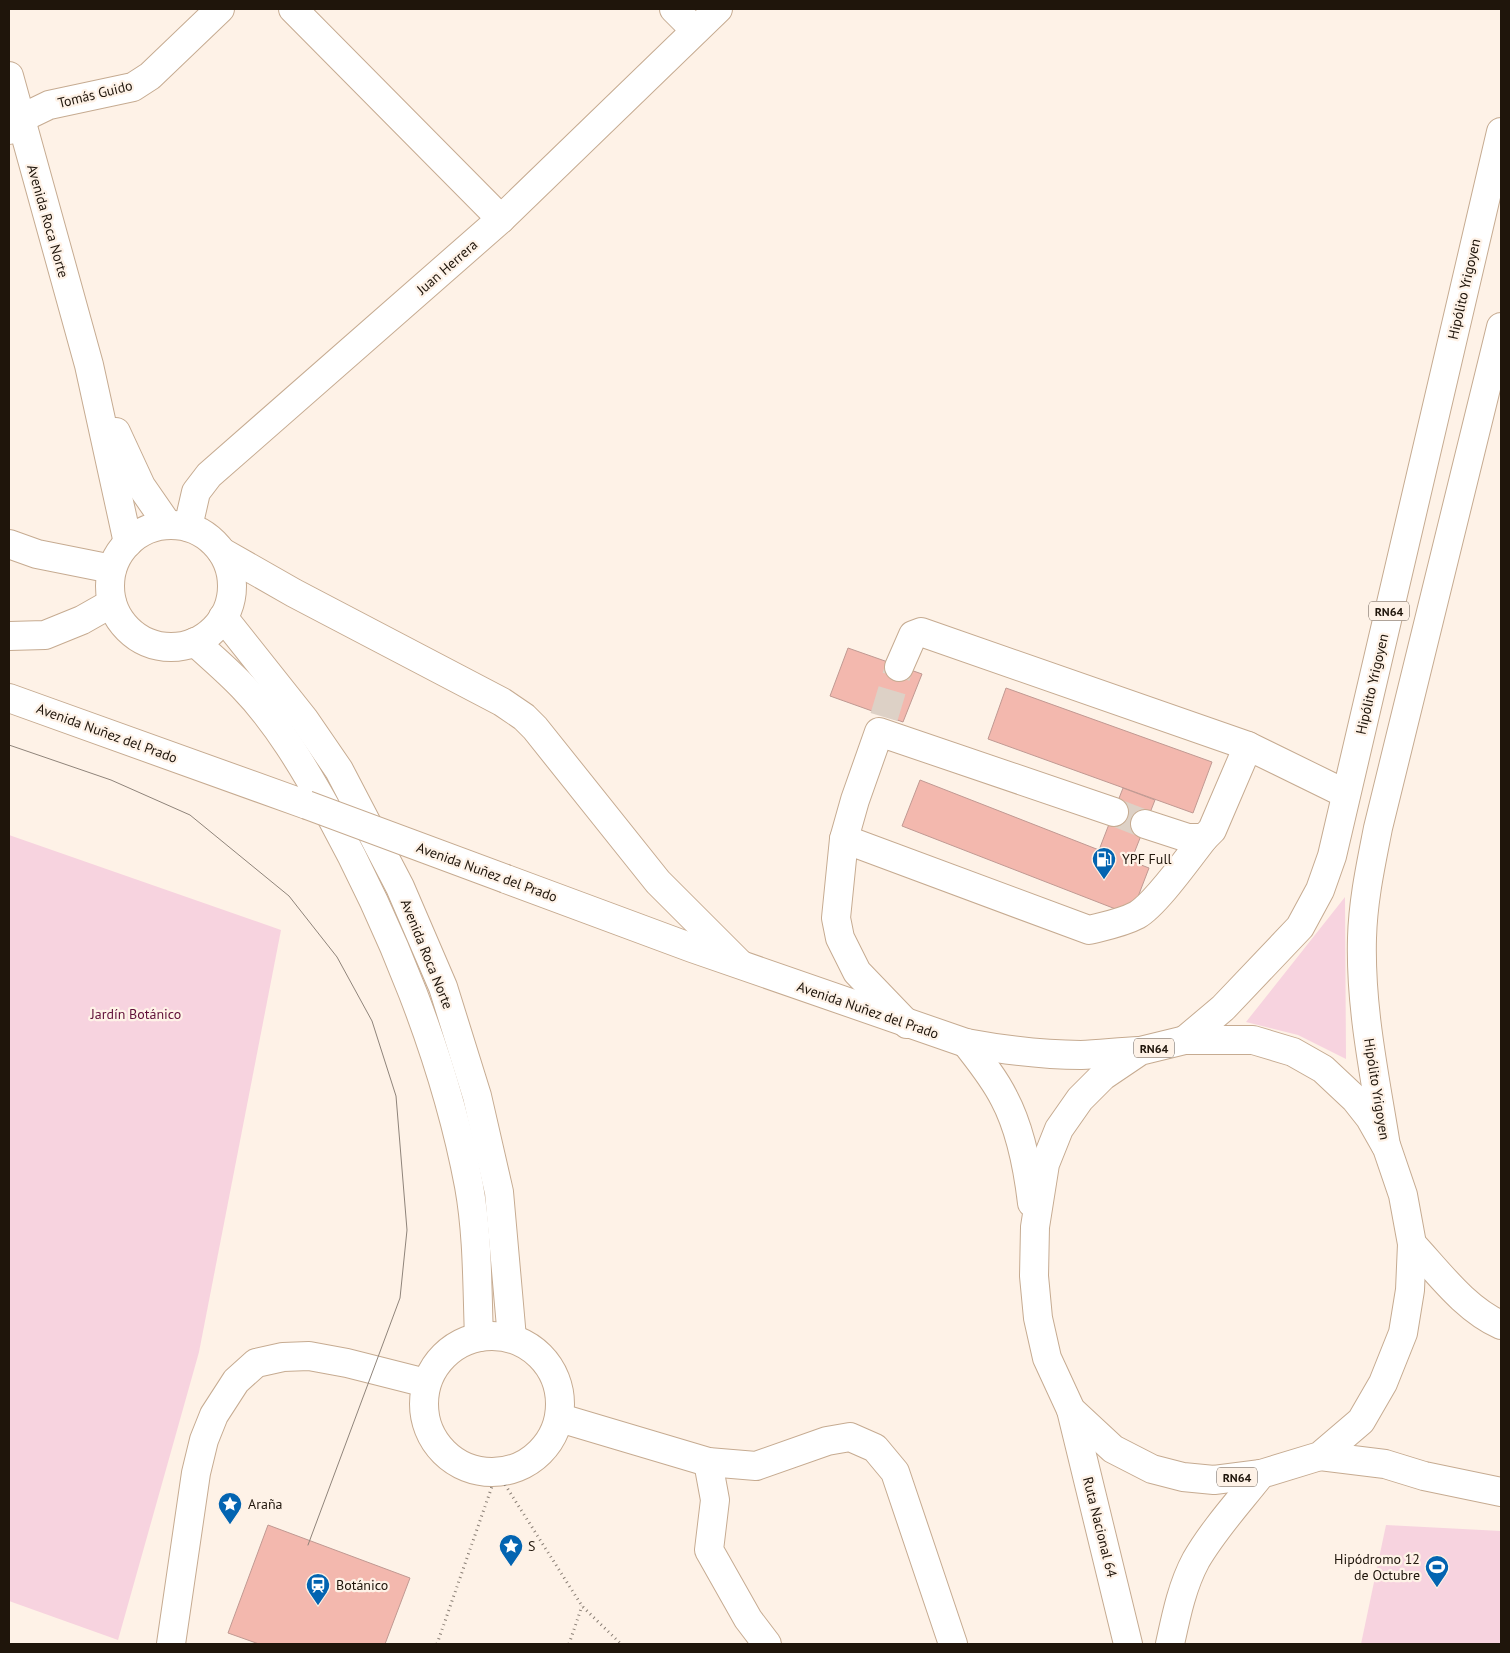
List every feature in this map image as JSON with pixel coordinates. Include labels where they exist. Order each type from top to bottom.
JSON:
[{"type":"main road","name":"Tomás Guido","points":[[14,125],[49,105],[133,87],[150,76],[220,9]]},
{"type":"main road","points":[[294,9],[501,219]]},
{"type":"main road","points":[[674,9],[695,30]]},
{"type":"main road","name":"Juan Herrera","points":[[178,526],[196,492],[209,475],[501,219],[718,9]]},
{"type":"main road","name":"Avenida Roca Norte","points":[[9,76],[14,125],[89,366],[128,543]]},
{"type":"main road","name":"Hipólito Yrigoyen","points":[[1185,1040],[1223,1008],[1300,927],[1320,890],[1332,856],[1501,132]]},
{"type":"main road","name":"Hipólito Yrigoyen","points":[[1387,1148],[1365,1013],[1362,937],[1366,887],[1378,828],[1501,327]]},
{"type":"main road","name":"Avenida Roca Norte","points":[[89,366],[122,447],[141,486],[178,526]]},
{"type":"main road","points":[[222,552],[229,567],[232,584],[230,601],[223,617],[211,632],[194,642],[174,646],[154,644],[136,636],[121,621],[112,603],[110,586],[112,569],[119,553],[128,543],[138,534],[152,528],[178,526],[207,536],[222,552],[294,593],[502,702],[524,717],[535,728],[658,882],[740,964]]},
{"type":"main road","points":[[9,544],[36,554],[112,569]]},
{"type":"main road","points":[[9,636],[45,635],[82,620],[112,603]]},
{"type":"main road","name":"Avenida Roca Norte","points":[[223,617],[304,719],[339,770],[400,886],[443,987],[477,1096],[499,1192],[512,1338]]},
{"type":"main road","points":[[899,667],[913,635],[921,632],[1248,746],[1346,794]]},
{"type":"main road","name":"Avenida Roca Norte","points":[[194,642],[244,687],[272,723],[309,778],[348,847],[408,983],[436,1058],[458,1135],[469,1187],[475,1236],[479,1337]]},
{"type":"main road","name":"Avenida Nuñez del Prado","points":[[9,698],[740,964],[966,1044],[1002,1050],[1049,1054],[1081,1055],[1140,1051]]},
{"type":"main road","points":[[907,1024],[857,972],[840,938],[836,918],[844,839],[855,800],[882,724],[1114,812]]},
{"type":"main road","points":[[844,839],[1089,930],[1122,922],[1139,914],[1156,897],[1212,830],[1248,746]]},
{"type":"main road","points":[[1145,824],[1188,838],[1204,838]]},
{"type":"main road","name":"RN64","points":[[1185,1040],[1253,1040],[1293,1052],[1324,1069],[1355,1099],[1370,1118],[1387,1148],[1403,1196],[1412,1244],[1410,1290],[1403,1333],[1384,1382],[1361,1420],[1320,1456],[1261,1474],[1214,1480],[1183,1477],[1152,1469],[1113,1449],[1071,1410],[1046,1358],[1038,1318],[1034,1276],[1034,1227],[1045,1164],[1059,1128],[1080,1099],[1103,1076],[1140,1051],[1185,1040]]},
{"type":"main road","points":[[966,1044],[988,1071],[1005,1098],[1022,1146],[1030,1185],[1034,1227]]},
{"type":"main road","points":[[1412,1244],[1456,1293],[1501,1326]]},
{"type":"main road","points":[[496,1335],[512,1338],[530,1347],[546,1360],[558,1384],[561,1397],[560,1418],[552,1438],[538,1455],[519,1467],[497,1472],[475,1470],[455,1461],[438,1446],[428,1427],[423,1405],[426,1383],[434,1366],[446,1353],[462,1342],[496,1335]]},
{"type":"main road","points":[[171,1644],[196,1473],[204,1440],[214,1414],[236,1381],[256,1363],[283,1357],[309,1356],[347,1363],[426,1383]]},
{"type":"main road","name":"Ruta Nacional 64","points":[[1071,1410],[1128,1644]]},
{"type":"main road","points":[[560,1418],[708,1462],[756,1466],[827,1441],[850,1437],[875,1448],[894,1472],[954,1644]]},
{"type":"main road","points":[[1320,1456],[1385,1464],[1424,1476],[1501,1492]]},
{"type":"main road","points":[[708,1462],[715,1500],[708,1550],[748,1619],[767,1644]]},
{"type":"main road","name":"RN64","points":[[1170,1644],[1180,1598],[1196,1561],[1213,1534],[1261,1474]]},
{"type":"path","points":[[497,1472],[582,1606],[621,1644]]},
{"type":"path","points":[[437,1644],[497,1472]]},
{"type":"path","points":[[569,1644],[582,1606]]},
{"type":"green space","name":"Jardín Botánico","points":[[9,835],[281,930],[199,1352],[118,1640],[9,1601]]},
{"type":"green space","points":[[1345,897],[1346,1059],[1298,1035],[1246,1022]]},
{"type":"green space","name":"Hipódromo 12 de Octubre","points":[[1386,1525],[1501,1531],[1501,1644],[1361,1644]]},
{"type":"building","points":[[848,648],[922,674],[903,722],[830,696]]},
{"type":"building","points":[[1006,688],[1212,762],[1193,813],[988,739]]},
{"type":"building","points":[[920,780],[1099,850],[1123,788],[1155,800],[1131,861],[1149,868],[1131,915],[902,826]]},
{"type":"building","name":"Botánico","points":[[268,1525],[410,1578],[385,1644],[259,1644],[228,1633]]},
{"type":"tunnel","points":[[884,717],[899,667]]},
{"type":"tunnel","points":[[1114,812],[1145,824]]},
{"type":"tram line","points":[[9,745],[111,780],[190,815],[289,896],[337,957],[372,1021],[396,1096],[407,1230],[400,1298],[308,1545]]},
{"type":"place","name":"YPF Full","points":[[1104,880]]},
{"type":"place","name":"Araña","points":[[230,1525]]},
{"type":"place","name":"S","points":[[511,1567]]},
{"type":"place","name":"Hipódromo 12 de Octubre","points":[[1437,1588]]},
{"type":"place","name":"Botánico","points":[[318,1606]]}]
